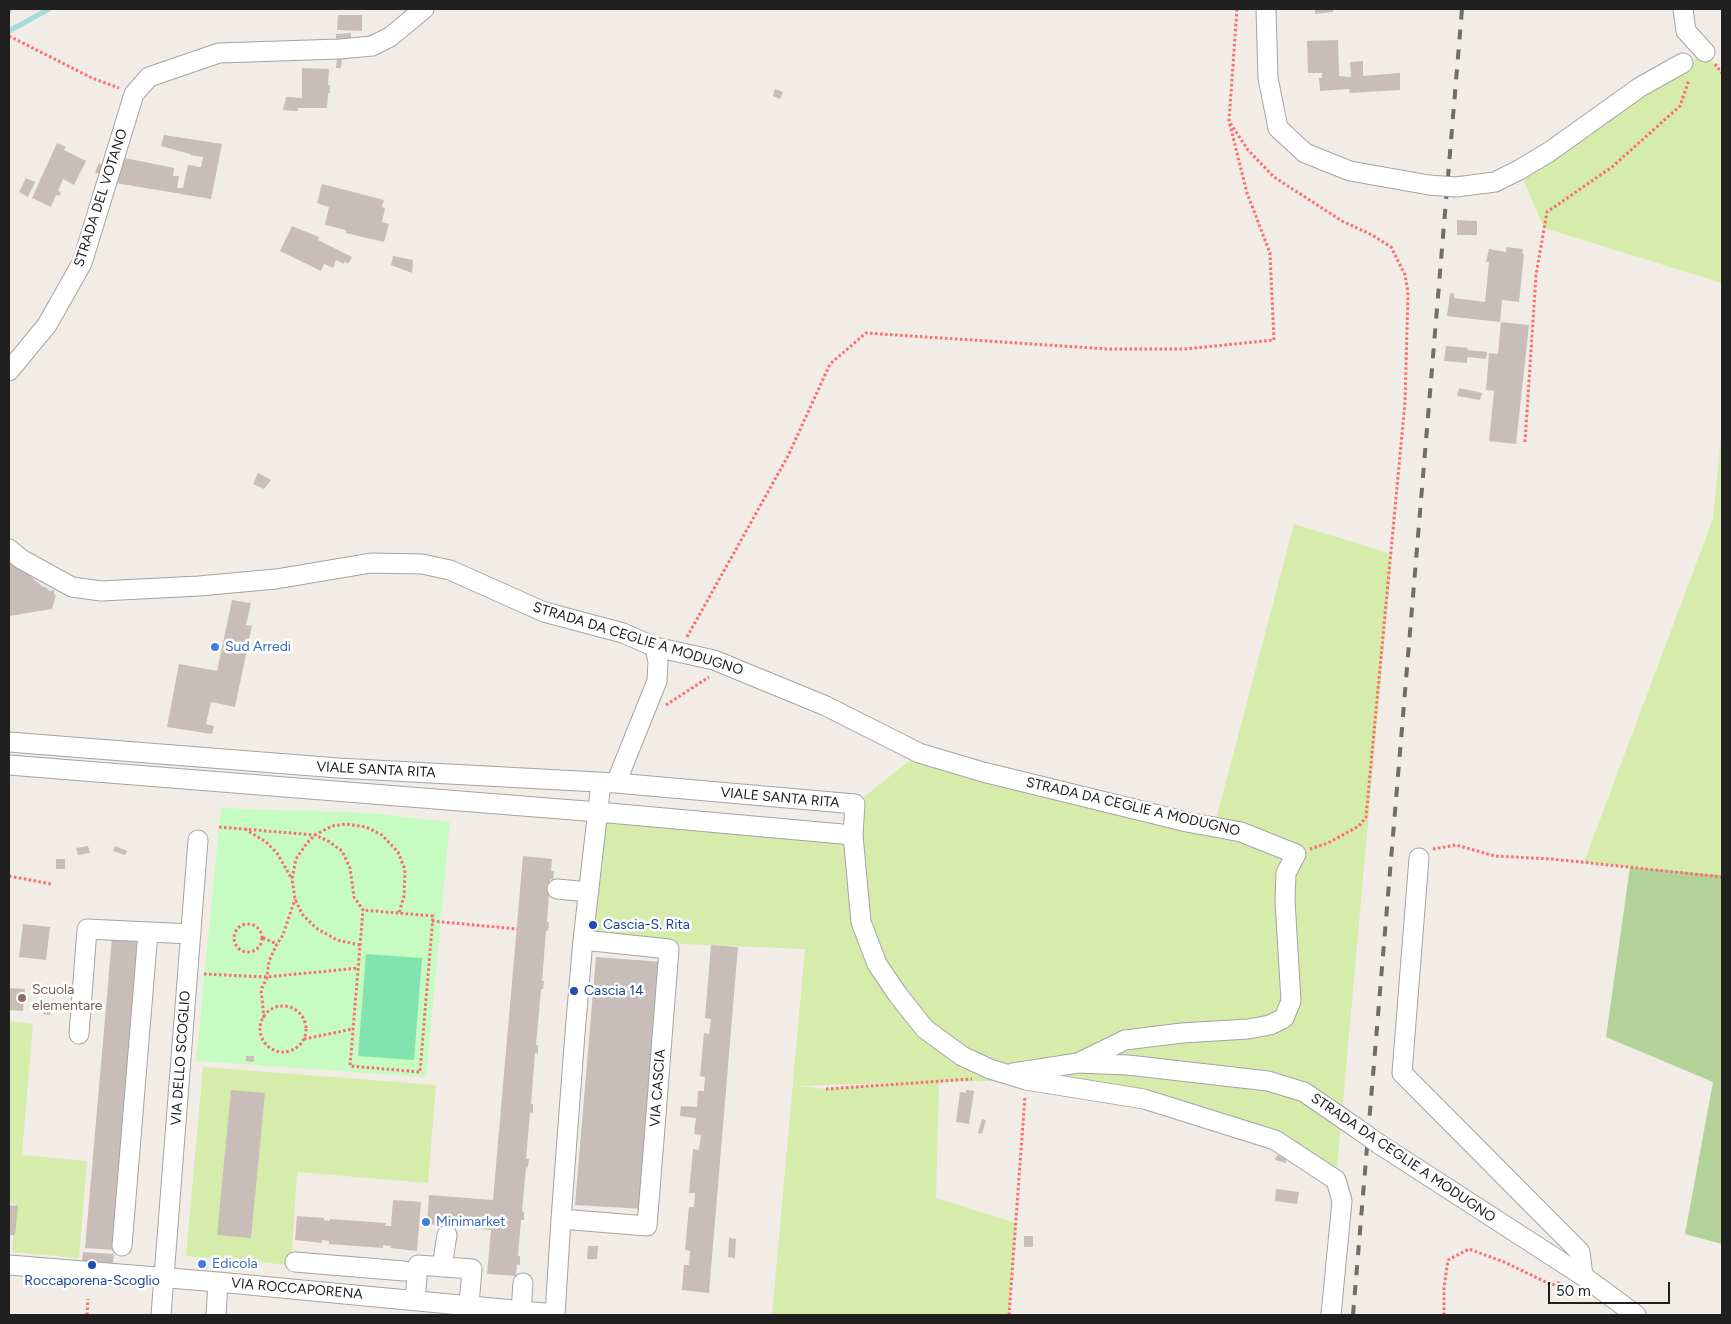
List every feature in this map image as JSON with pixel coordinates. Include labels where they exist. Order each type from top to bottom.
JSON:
[{"type":"street","points":[[134,94],[149,77],[219,53],[340,49],[372,46],[390,37],[424,9]]},
{"type":"street","points":[[1266,9],[1268,78],[1278,128],[1306,153],[1350,170],[1429,185],[1456,187],[1495,182],[1549,152],[1640,88],[1683,63]]},
{"type":"street","points":[[1683,9],[1686,31],[1705,52]]},
{"type":"street","name":"STRADA DEL VOTANO","points":[[9,371],[47,325],[82,263],[134,94]]},
{"type":"street","name":"STRADA DA CEGLIE A MODUGNO","points":[[9,549],[21,559],[72,587],[101,591],[199,586],[276,579],[371,563],[422,564],[450,570],[544,612],[623,633],[655,647],[714,660],[826,706],[919,754],[983,772],[1179,820],[1241,832],[1296,854]]},
{"type":"street","points":[[555,1315],[584,940],[598,812],[608,783],[657,681],[658,662],[655,647]]},
{"type":"street","name":"VIALE SANTA RITA","points":[[9,742],[341,768],[608,783],[855,804],[853,835],[598,812],[9,765]]},
{"type":"street","points":[[339,792],[341,768]]},
{"type":"street","points":[[853,835],[861,922],[877,964],[898,995],[926,1029],[962,1056],[990,1069],[1026,1080],[1144,1099],[1275,1140],[1336,1180],[1342,1201],[1331,1315]]},
{"type":"street","name":"VIA DELLO SCOGLIO","points":[[161,1315],[198,840]]},
{"type":"street","points":[[1007,1074],[1078,1062],[1125,1040],[1248,1029],[1270,1025],[1284,1018],[1291,1000],[1285,900],[1286,873],[1296,854]]},
{"type":"street","points":[[1419,858],[1402,1073],[1580,1252],[1583,1276]]},
{"type":"street","points":[[557,889],[589,892]]},
{"type":"street","points":[[79,1034],[87,929],[191,934]]},
{"type":"street","points":[[122,1246],[148,932]]},
{"type":"street","name":"VIA CASCIA","points":[[561,1219],[647,1226],[669,949],[584,940]]},
{"type":"street","name":"STRADA DA CEGLIE A MODUGNO","points":[[1078,1062],[1128,1065],[1268,1081],[1304,1092],[1379,1144],[1583,1276],[1636,1315]]},
{"type":"street","points":[[442,1267],[447,1236]]},
{"type":"street","points":[[295,1262],[404,1271]]},
{"type":"street","name":"VIA ROCCAPORENA","points":[[9,1265],[377,1296],[476,1309],[521,1310],[555,1315]]},
{"type":"street","points":[[415,1300],[418,1265],[472,1269],[476,1309]]},
{"type":"street","points":[[377,1296],[379,1268]]},
{"type":"street","points":[[216,1315],[218,1282]]},
{"type":"street","points":[[521,1310],[523,1284]]},
{"type":"path","points":[[678,652],[788,456],[830,364],[866,333],[1108,349],[1185,349],[1274,340],[1270,252],[1247,193],[1229,121],[1237,9]]},
{"type":"path","points":[[9,36],[92,78],[134,94]]},
{"type":"path","points":[[1525,442],[1536,275],[1547,212],[1612,166],[1680,106],[1689,79],[1683,63]]},
{"type":"path","points":[[1229,121],[1248,150],[1274,177],[1342,221],[1372,235],[1391,247],[1405,275],[1408,292],[1405,402],[1366,817],[1359,826],[1328,843],[1296,854]]},
{"type":"path","points":[[662,708],[706,678],[738,670]]},
{"type":"path","points":[[360,945],[336,940],[316,928],[302,914],[295,899],[292,879],[296,860],[307,843],[315,836],[332,826],[346,824],[366,826],[382,834],[398,852],[405,870],[404,896],[399,913]]},
{"type":"path","points":[[219,827],[315,836],[328,841],[342,851],[350,868],[354,897],[363,910],[350,1066],[420,1072],[433,916],[363,910]]},
{"type":"path","points":[[244,829],[266,842],[272,848],[292,879]]},
{"type":"path","points":[[1419,858],[1426,850],[1456,845],[1495,856],[1552,859],[1722,877]]},
{"type":"path","points":[[9,876],[50,884]]},
{"type":"path","points":[[264,1018],[261,990],[269,961],[283,935],[295,899]]},
{"type":"path","points":[[432,921],[517,929]]},
{"type":"path","points":[[263,938],[259,948],[254,952],[248,953],[237,947],[234,937],[236,930],[240,926],[250,924],[259,928],[263,938],[277,944]]},
{"type":"path","points":[[205,974],[266,977],[358,968]]},
{"type":"path","points":[[284,1007],[297,1011],[305,1022],[304,1039],[293,1050],[275,1051],[263,1041],[260,1033],[261,1025],[269,1011],[276,1008],[284,1007]]},
{"type":"path","points":[[304,1039],[354,1029]]},
{"type":"path","points":[[826,1089],[973,1079]]},
{"type":"path","points":[[1009,1315],[1026,1080]]},
{"type":"path","points":[[1444,1315],[1444,1288],[1448,1260],[1469,1249],[1504,1262],[1552,1285],[1583,1276]]},
{"type":"path","points":[[87,1315],[88,1299]]},
{"type":"green space","points":[[1705,52],[1722,73],[1722,283],[1544,228],[1519,170]]},
{"type":"green space","points":[[1722,426],[1722,875],[1584,862],[1713,519]]},
{"type":"green space","points":[[1294,524],[1392,554],[1336,1180],[1275,1140],[1026,1080],[939,1082],[936,1198],[1016,1223],[1009,1315],[772,1315],[805,949],[583,940],[598,812],[853,835],[855,804],[919,753],[1214,827]],"holes":[[[917,1082],[826,1089],[799,1086]]]},
{"type":"green space","points":[[221,808],[368,813],[450,822],[426,1077],[196,1061]]},
{"type":"green space","points":[[1630,867],[1722,875],[1722,1244],[1685,1234],[1713,1082],[1606,1037]]},
{"type":"green space","points":[[366,954],[422,958],[414,1060],[358,1056]]},
{"type":"green space","points":[[9,1021],[33,1024],[22,1155],[87,1161],[79,1258],[12,1252],[16,1204],[9,1203]]},
{"type":"green space","points":[[203,1067],[436,1085],[428,1183],[297,1172],[291,1265],[186,1256]]},
{"type":"building","points":[[1315,9],[1333,9],[1333,12],[1315,14]]},
{"type":"building","points":[[338,15],[362,15],[362,31],[337,30]]},
{"type":"building","points":[[351,33],[351,39],[336,40],[336,34]]},
{"type":"building","points":[[1338,40],[1339,76],[1351,77],[1350,62],[1363,61],[1363,76],[1400,73],[1400,90],[1350,93],[1349,89],[1320,91],[1319,78],[1322,78],[1322,73],[1308,73],[1307,41]]},
{"type":"building","points":[[337,59],[342,59],[341,68],[336,68]]},
{"type":"building","points":[[302,68],[329,69],[328,85],[330,85],[330,93],[328,93],[327,108],[298,108],[298,111],[283,110],[286,97],[302,98]]},
{"type":"building","points":[[775,89],[783,92],[780,99],[773,96]]},
{"type":"building","points":[[164,135],[222,144],[211,199],[116,183],[125,158],[174,168],[173,176],[179,176],[177,188],[183,188],[188,165],[201,167],[203,157],[161,146]]},
{"type":"building","points":[[57,143],[66,147],[64,150],[86,161],[74,185],[63,179],[58,191],[61,192],[59,196],[56,195],[51,207],[32,198]]},
{"type":"building","points":[[99,163],[105,166],[101,175],[95,172]]},
{"type":"building","points":[[26,178],[35,182],[28,197],[19,192]]},
{"type":"building","points":[[322,184],[384,200],[382,206],[385,209],[382,222],[389,224],[384,242],[346,233],[346,230],[325,225],[329,207],[317,203]]},
{"type":"building","points":[[1457,220],[1477,221],[1477,235],[1457,235]]},
{"type":"building","points":[[292,226],[319,237],[318,240],[352,257],[349,263],[344,262],[344,264],[336,260],[333,268],[324,264],[321,271],[280,251]]},
{"type":"building","points":[[1506,247],[1523,249],[1519,302],[1502,300],[1500,322],[1447,316],[1450,294],[1454,293],[1454,298],[1485,302],[1489,262],[1486,262],[1489,249],[1506,252]]},
{"type":"building","points":[[393,256],[413,260],[412,273],[391,265]]},
{"type":"building","points":[[1501,322],[1529,325],[1516,444],[1489,441],[1494,391],[1486,390],[1489,353],[1498,354]]},
{"type":"building","points":[[1446,346],[1487,352],[1486,359],[1467,357],[1467,363],[1444,361]]},
{"type":"building","points":[[1459,388],[1482,393],[1480,400],[1457,396]]},
{"type":"building","points":[[258,473],[271,480],[264,489],[253,484]]},
{"type":"building","points":[[9,558],[43,587],[50,591],[54,590],[56,595],[52,609],[9,616]]},
{"type":"building","points":[[232,600],[251,603],[246,625],[252,626],[235,707],[211,702],[206,724],[214,726],[212,734],[167,727],[179,664],[217,671]]},
{"type":"building","points":[[88,846],[90,853],[78,855],[76,848]]},
{"type":"building","points":[[115,846],[127,851],[125,855],[113,851]]},
{"type":"building","points":[[523,856],[552,859],[551,871],[554,871],[553,880],[550,879],[547,922],[549,922],[548,931],[546,931],[542,981],[544,981],[543,989],[541,989],[536,1045],[538,1045],[538,1054],[535,1053],[531,1104],[533,1104],[533,1113],[530,1112],[526,1159],[529,1159],[528,1167],[526,1168],[522,1211],[524,1212],[524,1220],[521,1220],[518,1256],[520,1256],[520,1265],[517,1264],[516,1276],[487,1274],[491,1230],[427,1224],[429,1195],[493,1200]]},
{"type":"building","points":[[56,859],[65,859],[65,869],[56,869]]},
{"type":"building","points":[[23,924],[50,927],[46,960],[19,957]]},
{"type":"building","points":[[112,938],[141,941],[115,1250],[85,1248]]},
{"type":"building","points":[[711,945],[738,947],[709,1293],[682,1290],[684,1265],[689,1265],[690,1251],[685,1250],[689,1207],[694,1207],[695,1193],[689,1193],[693,1149],[699,1150],[701,1135],[694,1134],[696,1118],[680,1116],[681,1106],[697,1107],[698,1091],[704,1091],[705,1077],[700,1076],[704,1033],[709,1034],[711,1019],[705,1018]]},
{"type":"building","points":[[596,957],[663,962],[643,1209],[575,1205]]},
{"type":"building","points":[[9,988],[25,989],[23,1011],[9,1010]]},
{"type":"building","points":[[43,1006],[51,1006],[50,1015],[43,1014]]},
{"type":"building","points":[[246,1056],[254,1056],[254,1062],[246,1061]]},
{"type":"building","points":[[231,1090],[265,1093],[251,1238],[217,1235]]},
{"type":"building","points":[[966,1090],[974,1091],[969,1124],[956,1122],[960,1092],[966,1093]]},
{"type":"building","points":[[982,1119],[986,1120],[982,1134],[978,1133]]},
{"type":"building","points":[[1277,1155],[1286,1158],[1286,1163],[1275,1160]]},
{"type":"building","points":[[1276,1189],[1299,1192],[1297,1204],[1275,1201]]},
{"type":"building","points":[[393,1200],[421,1202],[417,1251],[390,1248],[391,1246],[383,1245],[383,1248],[329,1244],[329,1241],[322,1240],[322,1243],[295,1240],[297,1216],[324,1218],[324,1220],[330,1221],[330,1219],[386,1223],[385,1226],[391,1226]]},
{"type":"building","points":[[9,1205],[18,1206],[15,1235],[9,1235]]},
{"type":"building","points":[[1024,1236],[1033,1236],[1033,1247],[1024,1247]]},
{"type":"building","points":[[729,1238],[736,1239],[735,1258],[728,1257]]},
{"type":"building","points":[[588,1246],[598,1246],[597,1259],[587,1259]]},
{"type":"building","points":[[83,1252],[114,1254],[113,1263],[82,1261]]},
{"type":"building","points":[[201,1262],[208,1263],[207,1269],[198,1268],[198,1263],[201,1264]]},
{"type":"waterway","points":[[9,31],[49,9]]},
{"type":"railway","points":[[1353,1315],[1462,9]]},
{"type":"place","name":"Sud Arredi","points":[[215,647]]},
{"type":"place","name":"Cascia-S. Rita","points":[[593,925]]},
{"type":"place","name":"Cascia 14","points":[[574,991]]},
{"type":"place","name":"Scuola elementare","points":[[22,998]]},
{"type":"place","name":"Minimarket","points":[[426,1222]]},
{"type":"place","name":"Edicola","points":[[202,1264]]},
{"type":"place","name":"Roccaporena-Scoglio","points":[[92,1265]]}]
